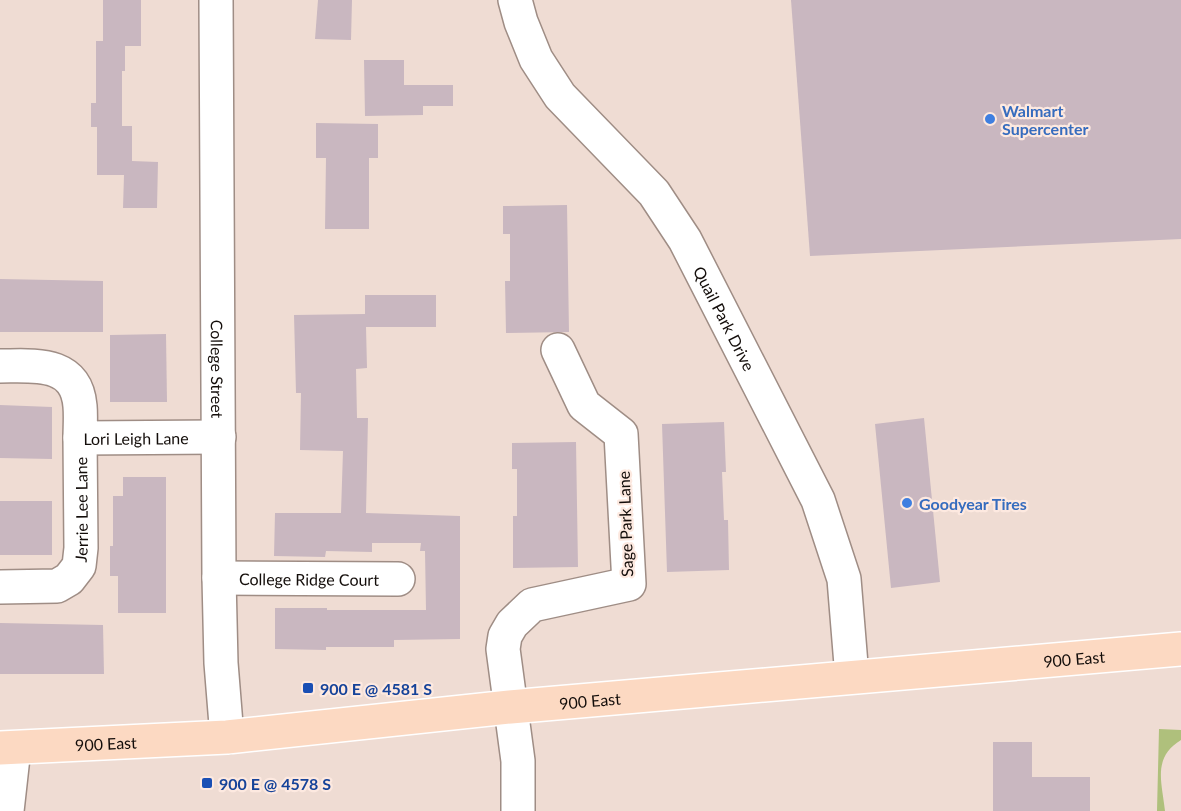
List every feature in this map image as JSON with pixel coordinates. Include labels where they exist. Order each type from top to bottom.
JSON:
[{"type":"main road","name":"900 East","points":[[7,748],[227,737],[510,707],[1181,649]]},
{"type":"street","name":"College Street","points":[[216,0],[219,578],[221,663],[227,737]]},
{"type":"street","name":"Quail Park Drive","points":[[515,0],[536,59],[560,96],[654,193],[685,240],[818,500],[844,579],[852,677]]},
{"type":"street","name":"Sage Park Lane","points":[[510,707],[503,649],[505,636],[512,624],[532,605],[630,584],[621,434],[584,405],[558,350]]},
{"type":"street","name":"Lori Leigh Lane","points":[[0,366],[38,366],[58,369],[73,384],[80,404],[80,438],[219,437]]},
{"type":"street","name":"Jerrie Lee Lane","points":[[0,587],[57,586],[69,579],[79,567],[81,548],[80,438]]},
{"type":"street","name":"College Ridge Court","points":[[219,578],[398,579]]},
{"type":"street","points":[[510,707],[518,761],[518,811]]},
{"type":"street","points":[[7,748],[7,811]]},
{"type":"green space","points":[[1159,729],[1181,730],[1181,740],[1172,747],[1162,763],[1161,781],[1165,811],[1157,811]]},
{"type":"building","points":[[103,0],[141,0],[141,46],[125,46],[125,71],[122,71],[122,126],[132,126],[132,161],[158,162],[157,208],[123,208],[124,175],[97,175],[97,127],[91,127],[91,103],[96,103],[96,41],[103,41]]},
{"type":"building","points":[[318,0],[352,0],[351,40],[315,39]]},
{"type":"building","name":"Walmart Supercenter","points":[[791,0],[1181,0],[1181,239],[810,256]]},
{"type":"building","points":[[364,60],[404,60],[404,85],[453,85],[453,106],[423,106],[423,115],[365,116]]},
{"type":"building","points":[[316,123],[378,124],[378,158],[369,158],[369,229],[325,229],[326,158],[316,158]]},
{"type":"building","points":[[567,205],[569,332],[506,333],[505,281],[510,281],[510,234],[503,234],[503,206]]},
{"type":"building","points":[[0,279],[103,281],[103,332],[0,332]]},
{"type":"building","points":[[365,295],[436,295],[436,327],[366,327],[367,368],[356,369],[357,418],[368,418],[366,513],[460,516],[460,639],[394,640],[394,647],[326,647],[326,650],[275,649],[275,608],[426,610],[425,551],[420,551],[421,543],[372,543],[372,552],[326,551],[325,557],[274,556],[275,513],[341,513],[343,451],[300,450],[301,393],[296,393],[294,315],[365,314]]},
{"type":"building","points":[[166,334],[167,402],[110,402],[110,335]]},
{"type":"building","points":[[0,405],[52,407],[52,459],[0,458]]},
{"type":"building","name":"Goodyear Tires","points":[[924,418],[940,582],[891,588],[875,424]]},
{"type":"building","points":[[724,422],[726,472],[722,472],[724,520],[728,520],[729,570],[667,572],[662,424]]},
{"type":"building","points":[[576,442],[578,567],[513,568],[513,516],[517,516],[517,469],[512,469],[512,443]]},
{"type":"building","points":[[123,477],[166,477],[166,613],[118,613],[118,576],[110,576],[110,546],[113,546],[113,496],[123,496]]},
{"type":"building","points":[[0,501],[52,501],[52,555],[0,555]]},
{"type":"building","points":[[0,623],[103,625],[104,674],[0,674]]},
{"type":"building","points":[[993,742],[1032,742],[1032,777],[1090,777],[1090,811],[993,811]]},
{"type":"place","name":"Walmart Supercenter","points":[[990,119]]},
{"type":"place","name":"Goodyear Tires","points":[[907,503]]},
{"type":"place","name":"900 E @ 4581 S","points":[[308,688]]},
{"type":"place","name":"900 E @ 4578 S","points":[[207,783]]}]
